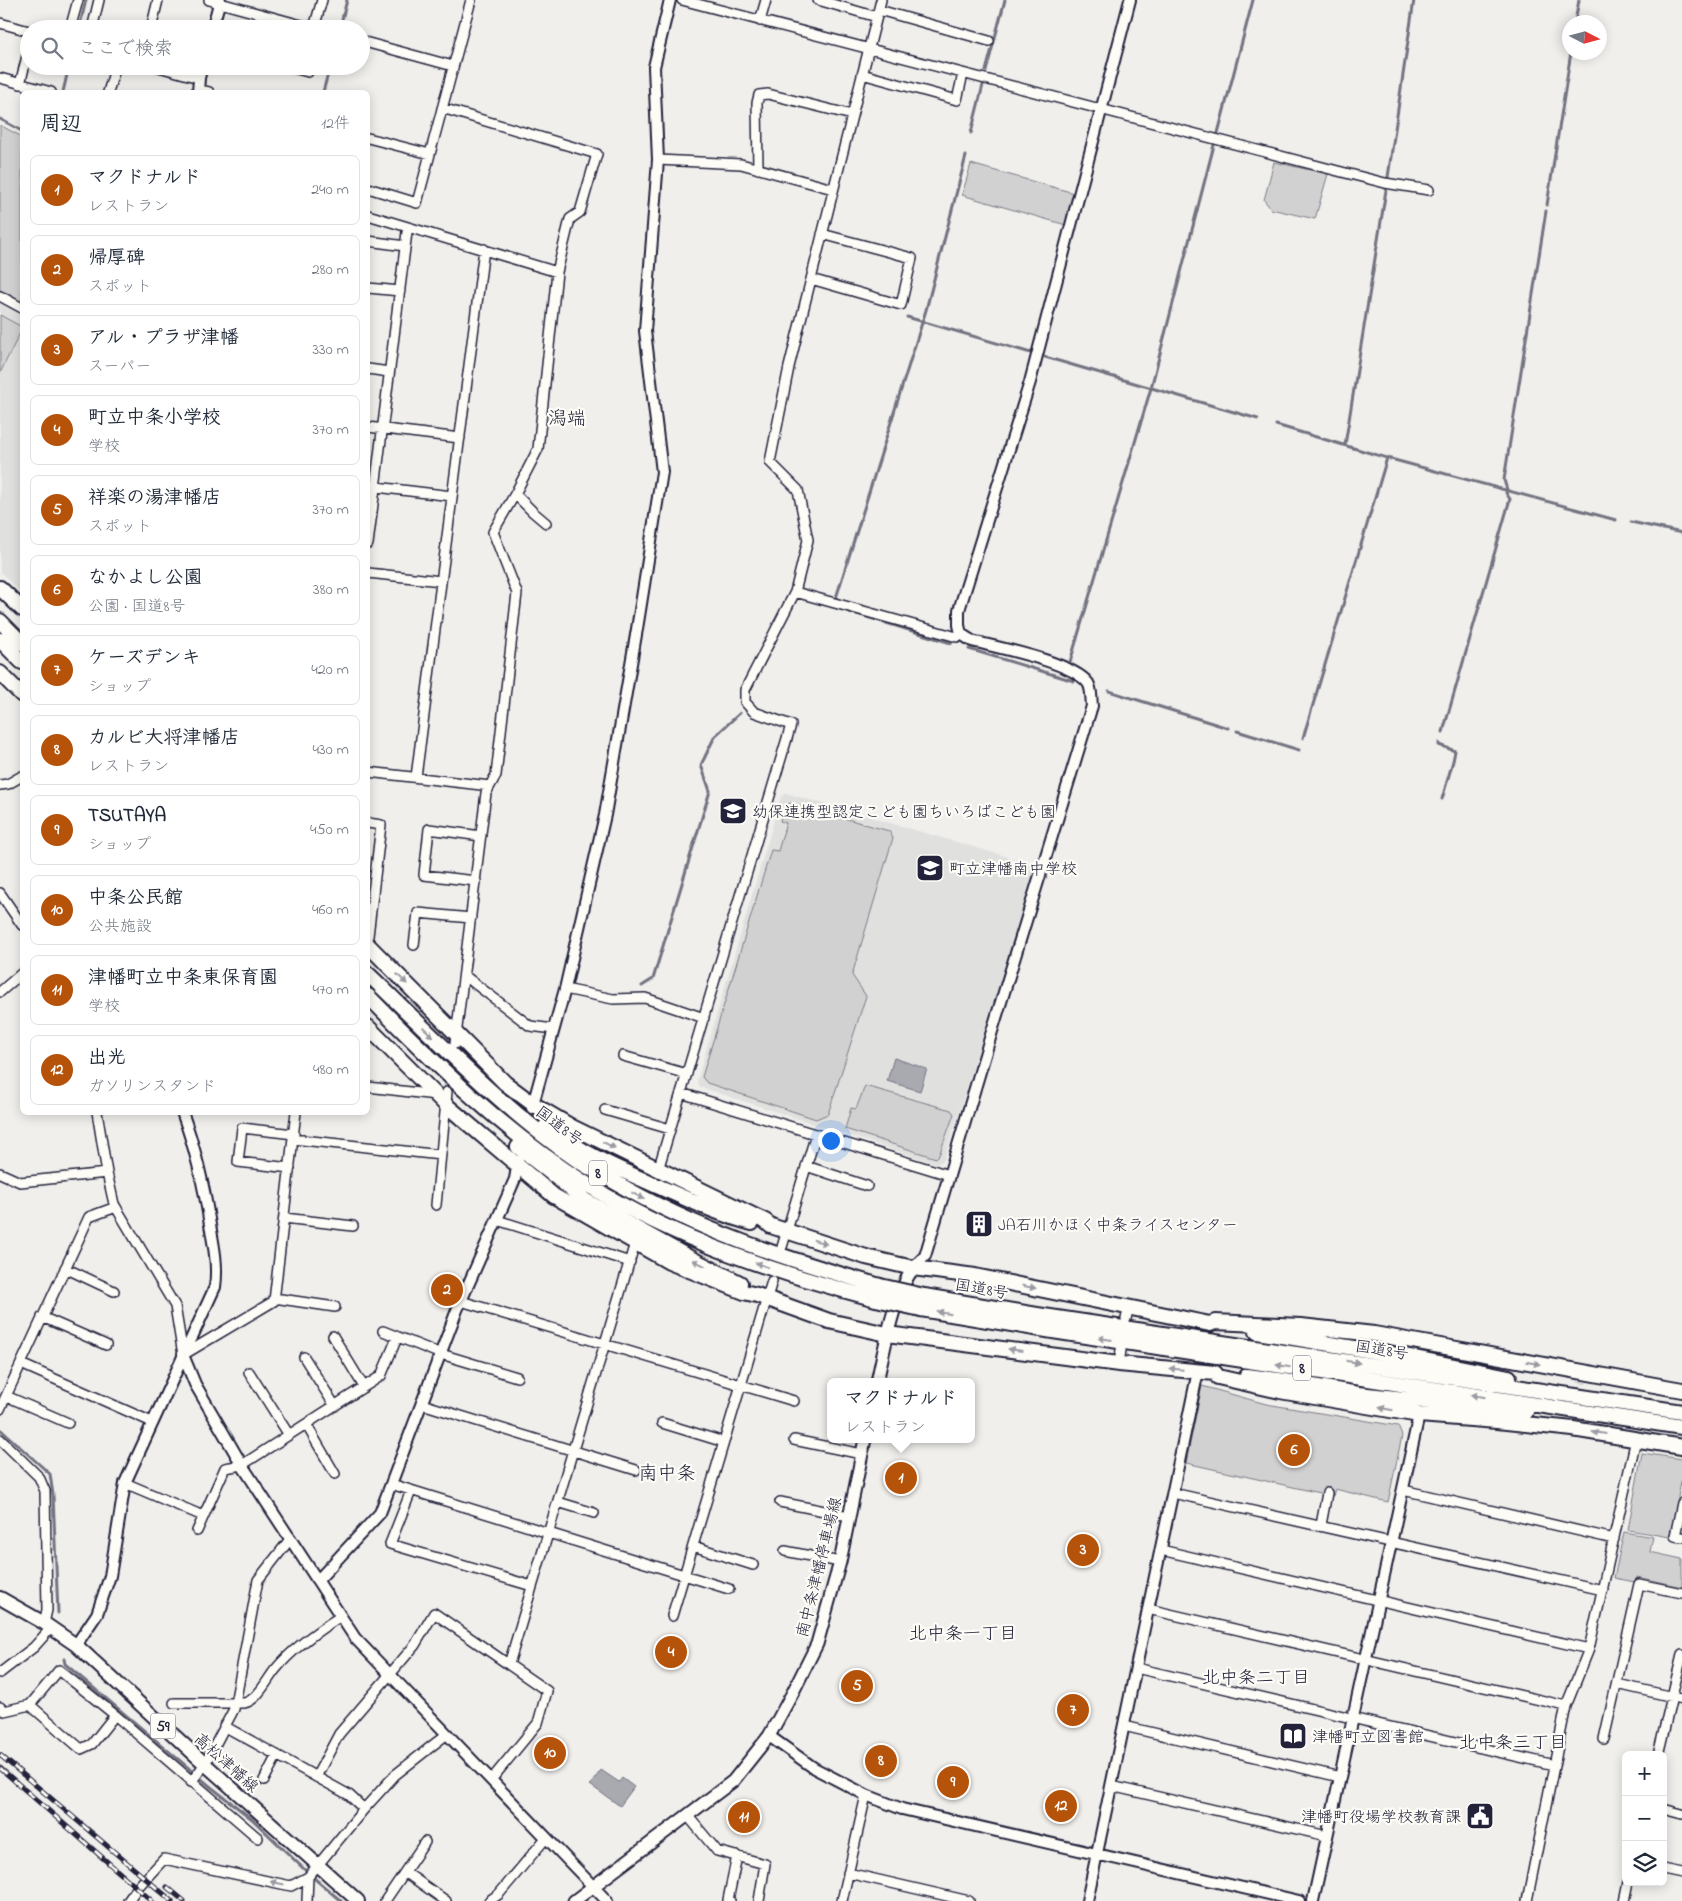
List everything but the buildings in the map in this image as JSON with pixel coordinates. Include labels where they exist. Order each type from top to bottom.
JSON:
[{"type":"highway","points":[[0,588],[20,607]]},
{"type":"highway","points":[[0,621],[20,641]]},
{"type":"highway","points":[[0,640],[20,660]]},
{"type":"highway","points":[[3,679],[20,692]]},
{"type":"highway","points":[[370,947],[456,1038],[533,1106],[658,1170],[765,1221],[771,1226],[866,1256],[913,1268],[975,1276],[1127,1313],[1210,1324],[1415,1358],[1522,1380],[1663,1402],[1682,1408]]},
{"type":"highway","name":"国道8号","points":[[370,976],[460,1063],[525,1121],[578,1161],[680,1218],[729,1238],[878,1292]]},
{"type":"highway","name":"国道8号","points":[[370,999],[459,1084],[505,1124],[528,1143],[589,1186],[675,1231],[725,1252],[821,1285],[878,1292],[1053,1332],[1682,1427]]},
{"type":"highway","name":"8","points":[[370,999],[378,1014],[465,1100],[561,1182],[593,1205],[688,1257],[722,1273],[761,1297]]},
{"type":"highway","points":[[370,1031],[443,1098],[519,1160],[554,1196],[669,1262],[744,1292],[829,1321],[887,1334],[1120,1357],[1215,1373],[1218,1377],[1280,1391],[1497,1421],[1573,1426],[1682,1447]]},
{"type":"highway","name":"8","points":[[460,1063],[476,1068],[516,1103],[550,1129],[626,1172],[712,1210],[763,1226],[771,1226]]},
{"type":"highway","name":"国道8号","points":[[923,1302],[1066,1319],[1682,1412]]},
{"type":"highway","points":[[1210,1324],[1215,1322],[1335,1329],[1432,1351],[1582,1377],[1682,1390]]},
{"type":"highway","name":"8","points":[[1215,1373],[1278,1380],[1367,1395],[1543,1414],[1586,1412]]},
{"type":"main road","points":[[878,1378],[887,1334],[907,1277],[913,1268]]},
{"type":"main road","name":"南中条津幡停車場線","points":[[574,1901],[733,1781],[769,1736],[817,1644],[840,1562],[864,1443]]},
{"type":"main road","name":"高松津幡線","points":[[0,1598],[47,1625],[76,1645],[197,1774],[318,1865],[358,1901]]},
{"type":"street","points":[[72,20],[78,0]]},
{"type":"street","points":[[94,20],[100,0]]},
{"type":"street","points":[[153,20],[158,0]]},
{"type":"street","points":[[317,20],[322,0]]},
{"type":"street","points":[[370,189],[417,203],[471,0]]},
{"type":"street","points":[[533,1106],[565,989],[605,815],[638,629],[662,472],[646,331],[658,160],[654,67],[670,0]]},
{"type":"street","points":[[682,0],[868,50],[1385,183],[1429,190]]},
{"type":"street","points":[[760,21],[766,0]]},
{"type":"street","points":[[818,0],[989,41]]},
{"type":"street","points":[[658,1170],[791,725],[754,712],[745,702],[745,690],[796,592],[808,540],[798,490],[770,462],[789,367],[810,279],[881,0]]},
{"type":"street","points":[[913,1268],[925,1256],[1092,706],[1090,685],[1082,676],[1063,666],[972,641],[962,634],[959,625],[959,610],[1030,382],[1130,0]]},
{"type":"street","points":[[213,20],[216,1],[279,20]]},
{"type":"street","points":[[0,23],[20,29]]},
{"type":"street","points":[[370,43],[453,66]]},
{"type":"street","points":[[862,74],[957,100],[963,74]]},
{"type":"street","points":[[20,84],[22,75]]},
{"type":"street","points":[[109,90],[113,75]]},
{"type":"street","points":[[188,75],[199,78]]},
{"type":"street","points":[[200,75],[202,90]]},
{"type":"street","points":[[0,78],[43,90]]},
{"type":"street","points":[[758,169],[757,104],[759,95],[768,94],[852,115]]},
{"type":"street","points":[[442,108],[597,154],[580,212],[570,219],[557,272],[538,449],[493,532],[517,592],[496,775],[486,793],[456,1038]]},
{"type":"street","points":[[370,139],[430,154]]},
{"type":"street","points":[[658,160],[741,164],[833,189]]},
{"type":"street","points":[[370,216],[557,272]]},
{"type":"street","points":[[370,505],[371,486],[390,372],[407,232]]},
{"type":"street","points":[[810,279],[901,305],[912,258],[822,234]]},
{"type":"street","points":[[370,241],[406,246]]},
{"type":"street","points":[[416,777],[484,249]]},
{"type":"street","points":[[370,288],[400,292]]},
{"type":"street","points":[[0,296],[20,307]]},
{"type":"street","points":[[370,369],[390,372]]},
{"type":"street","points":[[370,427],[460,438]]},
{"type":"street","points":[[371,486],[452,496]]},
{"type":"street","points":[[515,494],[532,512],[546,523]]},
{"type":"street","points":[[370,573],[441,581]]},
{"type":"street","points":[[796,592],[957,637],[962,634]]},
{"type":"street","points":[[370,772],[490,786]]},
{"type":"street","points":[[0,785],[8,784],[20,777]]},
{"type":"street","points":[[370,824],[381,825],[370,919]]},
{"type":"street","points":[[476,881],[424,875],[429,829],[481,836]]},
{"type":"street","points":[[0,893],[20,922]]},
{"type":"street","points":[[414,945],[418,913],[472,918]]},
{"type":"street","points":[[0,992],[20,975]]},
{"type":"street","points":[[464,976],[530,1026],[554,1029]]},
{"type":"street","points":[[565,989],[613,999],[645,998],[704,1018]]},
{"type":"street","points":[[623,1056],[687,1074]]},
{"type":"street","points":[[370,1087],[443,1098],[441,1155],[436,1205]]},
{"type":"street","points":[[682,1093],[949,1174]]},
{"type":"street","points":[[605,1110],[670,1129]]},
{"type":"street","points":[[97,1115],[107,1173],[116,1207],[175,1306],[183,1355],[195,1384],[242,1465],[355,1638],[607,1901]]},
{"type":"street","points":[[76,1645],[97,1614],[110,1576],[125,1483],[215,1287],[217,1264],[202,1179],[183,1115]]},
{"type":"street","points":[[183,1355],[274,1301],[296,1115]]},
{"type":"street","points":[[290,1168],[238,1162],[242,1128],[293,1137],[441,1155]]},
{"type":"street","points":[[782,1247],[816,1134]]},
{"type":"street","points":[[318,1580],[380,1513],[461,1300],[515,1179],[519,1160]]},
{"type":"street","points":[[806,1166],[867,1186]]},
{"type":"street","points":[[0,1173],[20,1182],[107,1173]]},
{"type":"street","points":[[0,1409],[89,1217],[116,1207]]},
{"type":"street","points":[[284,1218],[352,1226]]},
{"type":"street","points":[[497,1220],[630,1262]]},
{"type":"street","points":[[509,1664],[635,1243]]},
{"type":"street","points":[[65,1268],[114,1290]]},
{"type":"street","points":[[672,1616],[740,1387],[761,1297],[772,1281]]},
{"type":"street","points":[[274,1298],[335,1307]]},
{"type":"street","points":[[461,1300],[740,1387],[794,1401]]},
{"type":"street","points":[[42,1317],[106,1345]]},
{"type":"street","points":[[383,1331],[441,1354],[517,1377]]},
{"type":"street","points":[[333,1336],[364,1387]]},
{"type":"street","points":[[197,1531],[225,1468],[242,1465],[381,1376],[397,1338]]},
{"type":"street","points":[[304,1357],[335,1406]]},
{"type":"street","points":[[21,1364],[152,1422]]},
{"type":"street","points":[[1087,1901],[1198,1371]]},
{"type":"street","points":[[249,1372],[289,1435]]},
{"type":"street","points":[[6,1396],[68,1423]]},
{"type":"street","points":[[422,1404],[572,1452],[636,1470]]},
{"type":"street","points":[[1313,1901],[1420,1410]]},
{"type":"street","points":[[662,1423],[724,1442]]},
{"type":"street","points":[[306,1424],[335,1474]]},
{"type":"street","points":[[0,1439],[39,1477],[45,1491],[47,1610],[47,1625],[34,1647],[0,1672]]},
{"type":"street","points":[[1527,1901],[1566,1706],[1589,1649],[1636,1439]]},
{"type":"street","points":[[794,1440],[862,1454]]},
{"type":"street","points":[[125,1483],[203,1516]]},
{"type":"street","points":[[391,1484],[730,1589]]},
{"type":"street","points":[[411,1490],[390,1544],[532,1586]]},
{"type":"street","points":[[1402,1490],[1614,1539]]},
{"type":"street","points":[[1173,1493],[1603,1590]]},
{"type":"street","points":[[1321,1525],[1326,1493]]},
{"type":"street","points":[[558,1502],[594,1513]]},
{"type":"street","points":[[780,1502],[849,1516]]},
{"type":"street","points":[[1682,1502],[1675,1536],[1682,1537]]},
{"type":"street","points":[[197,1774],[234,1709],[258,1580],[291,1538]]},
{"type":"street","points":[[693,1546],[754,1565]]},
{"type":"street","points":[[1161,1550],[1589,1649]]},
{"type":"street","points":[[785,1551],[840,1562]]},
{"type":"street","points":[[1604,1739],[1640,1584],[1682,1593]]},
{"type":"street","points":[[1148,1609],[1566,1706]]},
{"type":"street","points":[[316,1777],[339,1734],[391,1675],[415,1644],[434,1613],[547,1691],[538,1723],[491,1780]]},
{"type":"street","points":[[174,1703],[244,1703],[251,1700],[294,1650],[319,1630],[341,1616]]},
{"type":"street","points":[[1659,1751],[1682,1655]]},
{"type":"street","points":[[1136,1668],[1554,1765]]},
{"type":"street","points":[[0,1707],[4,1710],[30,1705],[60,1670],[115,1715],[197,1774],[258,1838]]},
{"type":"street","points":[[1617,1684],[1682,1699]]},
{"type":"street","points":[[30,1705],[81,1749],[92,1744],[115,1715]]},
{"type":"street","points":[[224,1726],[349,1795],[364,1809]]},
{"type":"street","points":[[1124,1726],[1340,1777]]},
{"type":"street","points":[[128,1901],[137,1888],[164,1859],[291,1886],[308,1877],[394,1775],[447,1734]]},
{"type":"street","points":[[769,1736],[814,1768],[866,1795],[902,1809],[1299,1901]]},
{"type":"street","points":[[264,1780],[277,1755]]},
{"type":"street","points":[[1111,1786],[1327,1836]]},
{"type":"street","points":[[842,1901],[866,1795]]},
{"type":"street","points":[[1667,1810],[1682,1814]]},
{"type":"street","points":[[687,1814],[718,1851],[765,1864],[759,1901]]},
{"type":"street","points":[[489,1901],[499,1894],[546,1838]]},
{"type":"street","points":[[385,1901],[425,1842]]},
{"type":"street","points":[[730,1901],[728,1900],[737,1856]]},
{"type":"street","points":[[1667,1870],[1682,1873]]},
{"type":"street","points":[[405,1872],[446,1901]]},
{"type":"street","points":[[848,1873],[968,1901]]},
{"type":"street","points":[[307,1901],[308,1877]]},
{"type":"street","points":[[1624,1901],[1627,1886]]},
{"type":"shaded area","points":[[0,125],[20,136],[20,301],[0,290]]},
{"type":"shaded area","points":[[1274,162],[1328,174],[1315,219],[1271,209],[1264,200]]},
{"type":"shaded area","points":[[971,164],[1074,193],[1066,225],[962,195]]},
{"type":"shaded area","points":[[0,303],[20,314],[20,592],[0,571]]},
{"type":"shaded area","points":[[0,315],[20,326],[20,333],[0,373]]},
{"type":"shaded area","points":[[786,793],[1033,864],[1036,869],[944,1160],[937,1164],[700,1087],[697,1081],[781,797]]},
{"type":"shaded area","points":[[791,803],[889,831],[893,838],[852,975],[866,996],[828,1114],[816,1119],[707,1083],[702,1077],[771,850],[778,851],[786,823],[780,821],[784,806]]},
{"type":"shaded area","points":[[894,1058],[927,1069],[920,1091],[887,1081]]},
{"type":"shaded area","points":[[865,1086],[951,1110],[954,1114],[939,1155],[936,1158],[845,1129],[851,1108],[856,1109]]},
{"type":"shaded area","points":[[1202,1386],[1266,1404],[1398,1426],[1402,1436],[1388,1502],[1335,1489],[1333,1496],[1186,1463]]},
{"type":"shaded area","points":[[1642,1453],[1682,1459],[1682,1477],[1670,1537],[1628,1530]]},
{"type":"shaded area","points":[[1624,1532],[1653,1537],[1650,1552],[1682,1559],[1682,1587],[1637,1577],[1635,1582],[1614,1578]]},
{"type":"shaded area","points":[[601,1770],[619,1782],[622,1778],[634,1787],[620,1806],[590,1785]]},
{"type":"waterway","points":[[81,20],[86,0]]},
{"type":"waterway","points":[[342,20],[347,0]]},
{"type":"waterway","points":[[986,71],[1005,0]]},
{"type":"waterway","points":[[1218,133],[1253,0]]},
{"type":"waterway","points":[[1388,177],[1414,0]]},
{"type":"waterway","points":[[1576,15],[1579,0]]},
{"type":"waterway","points":[[1547,205],[1570,60]]},
{"type":"waterway","points":[[63,90],[67,75]]},
{"type":"waterway","points":[[324,90],[328,75]]},
{"type":"waterway","points":[[971,133],[983,85]]},
{"type":"waterway","points":[[0,119],[20,130]]},
{"type":"waterway","points":[[1070,662],[1151,388],[1214,145]]},
{"type":"waterway","points":[[836,598],[926,310],[966,156]]},
{"type":"waterway","points":[[1345,445],[1386,190]]},
{"type":"waterway","points":[[1443,732],[1510,499],[1506,493],[1504,480],[1546,211]]},
{"type":"waterway","points":[[907,317],[1031,353]]},
{"type":"waterway","points":[[1045,357],[1258,419]]},
{"type":"waterway","points":[[1276,425],[1387,458],[1616,520]]},
{"type":"waterway","points":[[1303,738],[1387,458]]},
{"type":"waterway","points":[[1631,522],[1682,533]]},
{"type":"waterway","points":[[828,605],[951,643]]},
{"type":"waterway","points":[[969,649],[1074,681]]},
{"type":"waterway","points":[[1109,691],[1228,728]]},
{"type":"waterway","points":[[642,986],[653,979],[710,791],[701,765],[715,736],[740,713]]},
{"type":"waterway","points":[[1237,731],[1299,750]]},
{"type":"waterway","points":[[1439,743],[1439,745],[1455,751],[1442,799]]},
{"type":"waterway","points":[[0,1429],[50,1474],[53,1495],[58,1613]]},
{"type":"waterway","points":[[64,1659],[65,1664],[211,1787],[252,1819],[305,1870]]},
{"type":"waterway","points":[[315,1879],[341,1901]]},
{"type":"tunnel","points":[[447,1092],[454,1053]]},
{"type":"tunnel","points":[[1574,1423],[1582,1382]]},
{"type":"railway","points":[[0,1755],[172,1901]]},
{"type":"railway","points":[[0,1768],[152,1901]]},
{"type":"railway","points":[[167,1887],[184,1901]]},
{"type":"place","name":"幼保連携型認定こども園ちいろばこども園","points":[[733,811]]},
{"type":"place","name":"町立津幡南中学校","points":[[930,868]]},
{"type":"place","name":"JA石川かほく中条ライスセンター","points":[[979,1224]]},
{"type":"place","name":"帰厚碑","points":[[447,1290]]},
{"type":"place","name":"なかよし公園","points":[[1294,1450]]},
{"type":"place","name":"マクドナルド","points":[[901,1478]]},
{"type":"place","name":"アル・プラザ津幡","points":[[1083,1550]]},
{"type":"place","name":"町立中条小学校","points":[[671,1652]]},
{"type":"place","name":"祥楽の湯津幡店","points":[[857,1686]]},
{"type":"place","name":"ケーズデンキ","points":[[1073,1710]]},
{"type":"place","name":"津幡町立図書館","points":[[1293,1736]]},
{"type":"place","name":"中条公民館","points":[[550,1753]]},
{"type":"place","name":"カルビ大将津幡店","points":[[881,1761]]},
{"type":"place","name":"TSUTAYA","points":[[953,1782]]},
{"type":"place","name":"出光","points":[[1061,1806]]},
{"type":"place","name":"津幡町役場学校教育課","points":[[1480,1816]]},
{"type":"place","name":"津幡町立中条東保育園","points":[[744,1817]]},
{"type":"district","name":"潟端","points":[[567,417]]},
{"type":"district","name":"南中条","points":[[667,1472]]},
{"type":"district","name":"北中条一丁目","points":[[963,1633]]},
{"type":"district","name":"北中条二丁目","points":[[1256,1677]]},
{"type":"district","name":"北中条三丁目","points":[[1513,1742]]}]
